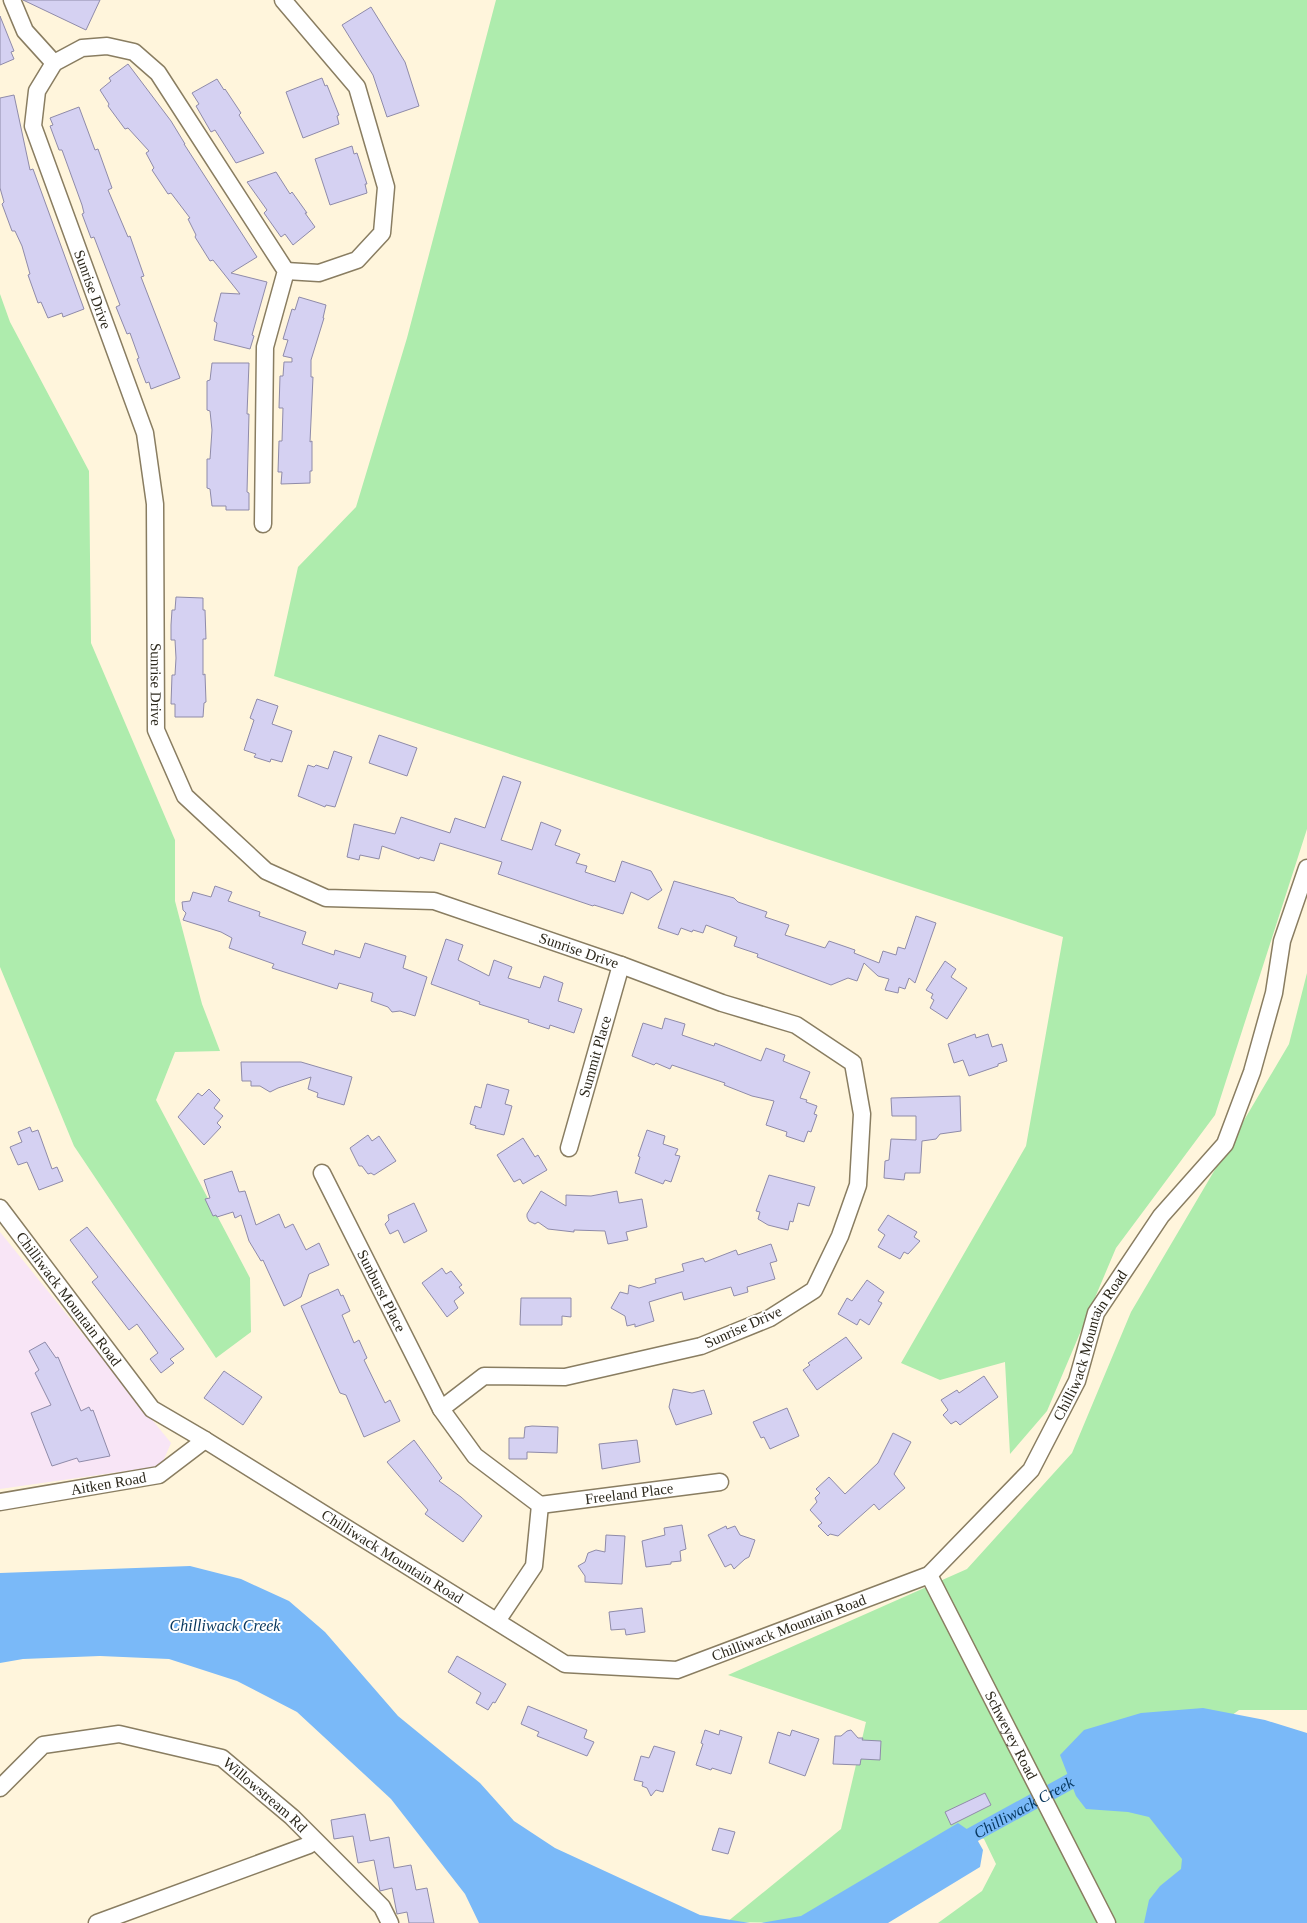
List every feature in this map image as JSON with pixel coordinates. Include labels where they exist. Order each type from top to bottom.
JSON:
[{"type":"street","points":[[12,0],[25,31],[54,63],[82,48],[107,46],[134,52],[158,73],[286,271],[266,347],[263,524]]},
{"type":"street","points":[[283,0],[357,88],[386,187],[382,233],[357,260],[319,274],[286,271]]},
{"type":"street","name":"Sunrise Drive","points":[[54,63],[37,92],[33,126],[145,433],[156,504],[156,730],[185,796],[266,871],[326,898],[434,900],[621,965],[722,1003],[796,1025],[853,1063],[862,1114],[858,1185],[840,1236],[814,1290],[770,1318],[701,1346],[565,1377],[484,1376],[441,1408]]},
{"type":"street","name":"Chilliwack Mountain Road","points":[[0,1208],[152,1409],[565,1664],[676,1670],[929,1575],[1031,1470],[1077,1381],[1096,1313],[1161,1216],[1225,1144],[1252,1072],[1274,993],[1282,941],[1307,868]]},
{"type":"street","name":"Summit Place","points":[[569,1148],[621,965]]},
{"type":"street","name":"Sunburst Place","points":[[322,1173],[441,1408]]},
{"type":"street","points":[[441,1408],[475,1456],[540,1505],[534,1566],[497,1622]]},
{"type":"street","name":"Aitken Road","points":[[0,1502],[159,1475],[205,1440]]},
{"type":"street","name":"Freeland Place","points":[[540,1505],[720,1482]]},
{"type":"street","name":"Schweyey Road","points":[[929,1575],[1107,1923]]},
{"type":"street","name":"Willowstream Rd","points":[[0,1788],[43,1745],[119,1734],[222,1758],[292,1817],[382,1907],[390,1923]]},
{"type":"street","points":[[97,1923],[309,1845]]},
{"type":"shaded area","points":[[0,1232],[171,1443],[161,1466],[0,1489]]},
{"type":"green space","points":[[496,0],[1307,0],[1307,829],[1215,1115],[1116,1248],[1047,1411],[1010,1454],[1005,1362],[940,1380],[901,1363],[1026,1146],[1063,937],[274,676],[298,567],[356,507],[407,338]]},
{"type":"green space","points":[[0,294],[10,322],[89,471],[91,643],[175,840],[175,901],[202,1004],[220,1051],[175,1052],[156,1100],[250,1278],[251,1332],[216,1358],[74,1146],[0,967]]},
{"type":"green space","points":[[1307,973],[1307,1710],[1239,1710],[1190,1746],[1181,1901],[1162,1923],[938,1923],[982,1891],[996,1864],[984,1839],[974,1835],[810,1919],[791,1923],[727,1922],[841,1829],[866,1722],[728,1675],[967,1569],[1072,1453],[1131,1312],[1289,1044]]},
{"type":"water","name":"Chilliwack Creek","points":[[190,1566],[241,1579],[289,1601],[325,1632],[398,1716],[480,1783],[514,1821],[555,1848],[700,1915],[750,1923],[479,1923],[465,1894],[391,1799],[297,1712],[237,1681],[169,1659],[100,1656],[23,1659],[0,1663],[0,1573]]},
{"type":"water","name":"Chilliwack Creek","points":[[1203,1708],[1265,1720],[1307,1733],[1307,1923],[1144,1923],[1149,1900],[1160,1886],[1181,1869],[1182,1859],[1149,1817],[1128,1812],[1086,1809],[1076,1796],[1060,1755],[1084,1730],[1141,1713]]},
{"type":"water","name":"Chilliwack Creek","points":[[958,1823],[974,1834],[983,1850],[980,1867],[888,1923],[761,1923],[801,1916]]},
{"type":"building","points":[[23,0],[100,0],[86,30]]},
{"type":"building","points":[[371,7],[405,62],[419,106],[387,117],[373,75],[342,25]]},
{"type":"building","points":[[0,16],[14,51],[11,52],[14,59],[0,65]]},
{"type":"building","points":[[128,64],[171,121],[257,257],[231,273],[267,282],[252,335],[254,336],[250,349],[214,340],[217,323],[214,321],[221,293],[240,294],[213,260],[210,261],[195,237],[196,235],[188,219],[190,218],[171,193],[168,194],[152,170],[154,168],[146,153],[149,151],[128,128],[125,129],[108,106],[109,104],[100,90],[111,81],[109,78]]},
{"type":"building","points":[[322,78],[325,86],[327,85],[339,115],[337,116],[339,124],[303,138],[286,92]]},
{"type":"building","points":[[217,79],[241,113],[239,115],[264,153],[236,163],[215,130],[211,132],[196,106],[199,104],[192,93]]},
{"type":"building","points":[[14,95],[30,170],[33,169],[84,309],[63,317],[62,313],[48,318],[41,302],[38,303],[28,275],[30,274],[22,246],[15,231],[12,231],[2,204],[4,202],[0,188],[0,98]]},
{"type":"building","points":[[79,107],[95,150],[98,149],[112,188],[108,190],[128,237],[130,236],[144,276],[141,277],[180,378],[151,389],[149,382],[146,383],[137,359],[139,358],[130,333],[127,334],[116,307],[120,305],[94,237],[91,238],[82,214],[84,213],[82,205],[62,150],[59,150],[50,126],[53,125],[50,118]]},
{"type":"building","points":[[352,146],[354,154],[357,153],[367,184],[365,184],[367,193],[330,205],[315,159]]},
{"type":"building","points":[[276,172],[290,194],[292,192],[307,213],[305,213],[315,227],[293,245],[285,234],[281,237],[264,213],[267,210],[247,182]]},
{"type":"building","points":[[299,297],[326,305],[311,360],[311,377],[313,377],[310,442],[312,441],[312,471],[310,471],[310,483],[281,484],[282,472],[278,472],[279,441],[282,441],[283,408],[279,408],[280,376],[283,376],[284,362],[292,362],[292,358],[283,356],[288,340],[283,339],[292,309],[295,310]]},
{"type":"building","points":[[212,363],[249,363],[247,492],[249,493],[249,510],[226,510],[226,506],[212,506],[210,489],[207,488],[207,459],[210,459],[212,430],[210,411],[207,410],[207,381],[210,380]]},
{"type":"building","points":[[176,597],[203,598],[206,639],[203,639],[203,675],[205,674],[206,702],[204,703],[203,717],[175,717],[175,704],[171,704],[172,675],[175,675],[176,658],[175,640],[171,640],[171,625],[172,610],[175,610]]},
{"type":"building","points":[[257,699],[278,706],[272,724],[292,731],[282,762],[271,759],[270,762],[254,757],[256,754],[244,750],[254,720],[250,718]]},
{"type":"building","points":[[379,735],[417,748],[407,776],[369,763]]},
{"type":"building","points":[[334,751],[352,757],[335,807],[326,805],[325,807],[298,796],[308,765],[314,767],[316,765],[328,769]]},
{"type":"building","points":[[503,776],[521,782],[501,840],[532,850],[541,822],[561,830],[555,845],[580,854],[576,863],[587,866],[585,872],[615,882],[622,861],[651,871],[662,890],[648,900],[631,892],[623,914],[593,906],[498,874],[502,862],[440,843],[434,861],[420,857],[419,859],[382,846],[379,859],[360,855],[359,860],[347,857],[354,824],[395,834],[401,817],[450,833],[455,818],[485,828]]},
{"type":"building","points":[[674,881],[734,898],[738,902],[767,912],[765,917],[789,925],[785,935],[825,948],[829,941],[855,950],[854,953],[879,963],[883,951],[896,955],[898,947],[905,949],[916,916],[936,923],[915,983],[909,978],[905,989],[899,987],[898,993],[885,990],[889,979],[878,976],[864,963],[857,981],[848,978],[831,985],[757,957],[758,954],[734,946],[737,937],[706,925],[703,933],[681,928],[678,935],[658,928]]},
{"type":"building","points":[[215,886],[232,892],[228,901],[260,912],[259,916],[306,932],[302,944],[334,955],[335,950],[360,958],[365,943],[406,956],[403,968],[427,977],[415,1016],[400,1011],[392,1012],[388,1007],[371,1001],[373,993],[339,983],[337,989],[272,968],[274,964],[229,948],[232,938],[221,932],[183,920],[186,913],[183,910],[182,902],[190,901],[193,892],[211,897]]},
{"type":"building","points":[[446,939],[463,945],[458,960],[489,976],[494,960],[512,967],[508,978],[540,988],[544,976],[563,983],[558,1001],[582,1009],[574,1033],[550,1025],[549,1029],[528,1022],[529,1020],[479,1004],[480,1002],[431,984]]},
{"type":"building","points":[[945,961],[956,969],[951,977],[967,988],[947,1019],[930,1008],[934,1000],[931,998],[933,994],[926,990]]},
{"type":"building","points":[[665,1018],[685,1024],[682,1035],[714,1046],[715,1043],[761,1061],[766,1048],[785,1055],[783,1061],[810,1072],[800,1098],[817,1106],[814,1114],[817,1115],[811,1132],[808,1131],[804,1142],[786,1136],[787,1132],[766,1125],[774,1101],[752,1096],[724,1085],[725,1083],[672,1065],[670,1069],[632,1056],[643,1023],[662,1029]]},
{"type":"building","points":[[975,1034],[976,1038],[988,1034],[992,1047],[1002,1044],[1007,1061],[969,1076],[963,1060],[954,1063],[948,1044]]},
{"type":"building","points":[[241,1062],[301,1062],[352,1077],[344,1105],[317,1097],[318,1093],[308,1089],[311,1077],[270,1092],[260,1086],[251,1086],[251,1081],[242,1081]]},
{"type":"building","points":[[487,1084],[509,1090],[505,1104],[512,1106],[504,1135],[475,1128],[476,1126],[470,1124],[475,1106],[481,1108]]},
{"type":"building","points":[[209,1089],[220,1100],[214,1108],[223,1116],[217,1123],[221,1127],[204,1145],[178,1117],[198,1093],[202,1096]]},
{"type":"building","points":[[960,1096],[961,1131],[940,1134],[936,1139],[922,1141],[920,1173],[905,1173],[904,1180],[884,1178],[885,1161],[889,1160],[891,1139],[916,1140],[916,1116],[892,1116],[891,1098]]},
{"type":"building","points":[[30,1127],[32,1132],[38,1130],[52,1169],[57,1167],[63,1181],[39,1190],[27,1162],[18,1165],[10,1147],[22,1142],[18,1132]]},
{"type":"building","points":[[647,1130],[665,1136],[663,1144],[678,1149],[675,1155],[680,1156],[671,1182],[665,1180],[663,1184],[635,1173],[640,1157],[638,1156]]},
{"type":"building","points":[[368,1135],[372,1141],[379,1136],[396,1161],[374,1175],[368,1174],[362,1166],[359,1166],[350,1148]]},
{"type":"building","points":[[523,1138],[535,1157],[538,1155],[547,1170],[523,1184],[520,1179],[514,1182],[497,1155]]},
{"type":"building","points":[[232,1171],[239,1192],[245,1191],[256,1225],[279,1214],[285,1228],[293,1224],[306,1250],[319,1243],[329,1265],[309,1274],[301,1297],[284,1306],[263,1260],[261,1261],[249,1241],[241,1215],[235,1218],[233,1212],[217,1217],[216,1215],[213,1216],[205,1199],[210,1198],[204,1180]]},
{"type":"building","points":[[769,1175],[815,1187],[809,1206],[798,1203],[793,1222],[790,1221],[788,1230],[768,1225],[758,1219],[760,1212],[756,1211]]},
{"type":"building","points":[[541,1191],[566,1206],[566,1195],[591,1196],[617,1191],[619,1203],[642,1199],[647,1227],[626,1232],[628,1240],[608,1244],[605,1231],[574,1230],[574,1232],[548,1229],[538,1222],[535,1224],[529,1221],[527,1217]]},
{"type":"building","points":[[414,1203],[427,1231],[404,1243],[398,1230],[390,1234],[385,1224],[389,1220],[388,1215]]},
{"type":"building","points":[[888,1215],[917,1232],[914,1237],[920,1241],[908,1254],[904,1252],[900,1259],[878,1247],[885,1235],[878,1230]]},
{"type":"building","points":[[87,1227],[184,1349],[170,1359],[174,1363],[161,1373],[150,1359],[158,1353],[137,1324],[129,1330],[92,1282],[98,1277],[70,1240]]},
{"type":"building","points":[[771,1244],[777,1261],[770,1263],[775,1279],[747,1287],[748,1292],[734,1296],[731,1287],[684,1300],[682,1292],[649,1302],[654,1321],[635,1327],[635,1324],[627,1326],[625,1316],[611,1308],[620,1292],[628,1294],[629,1285],[639,1288],[656,1283],[655,1279],[684,1271],[682,1264],[703,1258],[705,1262],[736,1250],[738,1255]]},
{"type":"building","points":[[442,1268],[446,1274],[451,1271],[462,1285],[459,1287],[464,1293],[454,1301],[458,1308],[447,1317],[422,1283]]},
{"type":"building","points":[[867,1280],[884,1292],[878,1301],[882,1303],[869,1325],[860,1319],[857,1325],[838,1314],[847,1298],[852,1301]]},
{"type":"building","points":[[338,1289],[341,1296],[343,1295],[350,1311],[342,1315],[354,1343],[359,1340],[367,1358],[364,1360],[385,1403],[390,1400],[400,1421],[364,1437],[346,1395],[340,1393],[301,1306]]},
{"type":"building","points":[[521,1298],[571,1298],[571,1317],[562,1316],[562,1325],[520,1325]]},
{"type":"building","points":[[846,1337],[862,1358],[817,1390],[803,1370],[810,1365],[808,1363]]},
{"type":"building","points":[[45,1342],[56,1358],[58,1357],[81,1411],[89,1407],[91,1411],[93,1410],[110,1456],[79,1462],[77,1458],[52,1466],[31,1413],[51,1405],[35,1373],[39,1370],[29,1351]]},
{"type":"building","points":[[224,1371],[262,1397],[243,1425],[204,1398]]},
{"type":"building","points":[[984,1376],[998,1397],[960,1425],[956,1421],[951,1424],[943,1415],[948,1410],[941,1400],[957,1390],[959,1393]]},
{"type":"building","points":[[673,1389],[692,1393],[704,1390],[712,1414],[676,1425],[669,1407]]},
{"type":"building","points":[[787,1408],[799,1436],[770,1449],[764,1437],[761,1438],[753,1422]]},
{"type":"building","points":[[525,1427],[558,1427],[557,1453],[527,1452],[527,1459],[509,1459],[509,1438],[524,1438]]},
{"type":"building","points":[[893,1433],[911,1442],[894,1474],[905,1488],[879,1510],[874,1504],[838,1536],[830,1534],[828,1536],[818,1526],[822,1523],[810,1510],[817,1502],[815,1498],[820,1493],[816,1489],[829,1477],[845,1494],[878,1463]]},
{"type":"building","points":[[414,1440],[442,1478],[439,1481],[482,1516],[463,1542],[425,1514],[428,1510],[387,1462]]},
{"type":"building","points":[[637,1440],[640,1462],[602,1469],[599,1444]]},
{"type":"building","points":[[682,1525],[686,1549],[680,1551],[681,1561],[646,1567],[642,1541],[665,1535],[664,1528]]},
{"type":"building","points":[[726,1526],[727,1529],[735,1526],[740,1535],[755,1540],[749,1557],[734,1569],[731,1564],[725,1567],[708,1535]]},
{"type":"building","points":[[606,1535],[625,1536],[622,1584],[585,1582],[585,1576],[578,1566],[585,1562],[588,1553],[596,1550],[605,1552]]},
{"type":"building","points":[[642,1608],[645,1632],[626,1635],[625,1629],[611,1630],[609,1612]]},
{"type":"building","points":[[457,1656],[506,1684],[495,1703],[493,1702],[488,1710],[476,1703],[481,1693],[448,1672]]},
{"type":"building","points":[[528,1706],[587,1730],[584,1738],[594,1742],[587,1756],[537,1736],[539,1732],[521,1724]]},
{"type":"building","points":[[705,1730],[719,1735],[720,1730],[742,1737],[731,1774],[696,1765],[703,1744],[701,1743]]},
{"type":"building","points":[[792,1730],[819,1739],[805,1776],[769,1763],[778,1732],[790,1736]]},
{"type":"building","points":[[851,1730],[858,1738],[863,1738],[862,1740],[881,1741],[880,1760],[861,1759],[860,1765],[833,1764],[835,1736],[841,1736]]},
{"type":"building","points":[[654,1746],[675,1752],[663,1792],[656,1790],[651,1796],[647,1788],[642,1786],[643,1782],[634,1780],[641,1756],[649,1758]]},
{"type":"building","points":[[985,1793],[991,1805],[951,1825],[945,1812]]},
{"type":"building","points":[[365,1814],[370,1841],[389,1837],[394,1868],[411,1865],[416,1890],[427,1888],[434,1923],[409,1923],[407,1912],[397,1914],[392,1888],[380,1891],[374,1860],[358,1863],[353,1836],[334,1839],[331,1820]]},
{"type":"building","points":[[719,1828],[735,1832],[728,1854],[712,1850]]},
{"type":"waterway","name":"Chilliwack Creek","points":[[954,1845],[1071,1781]]}]
